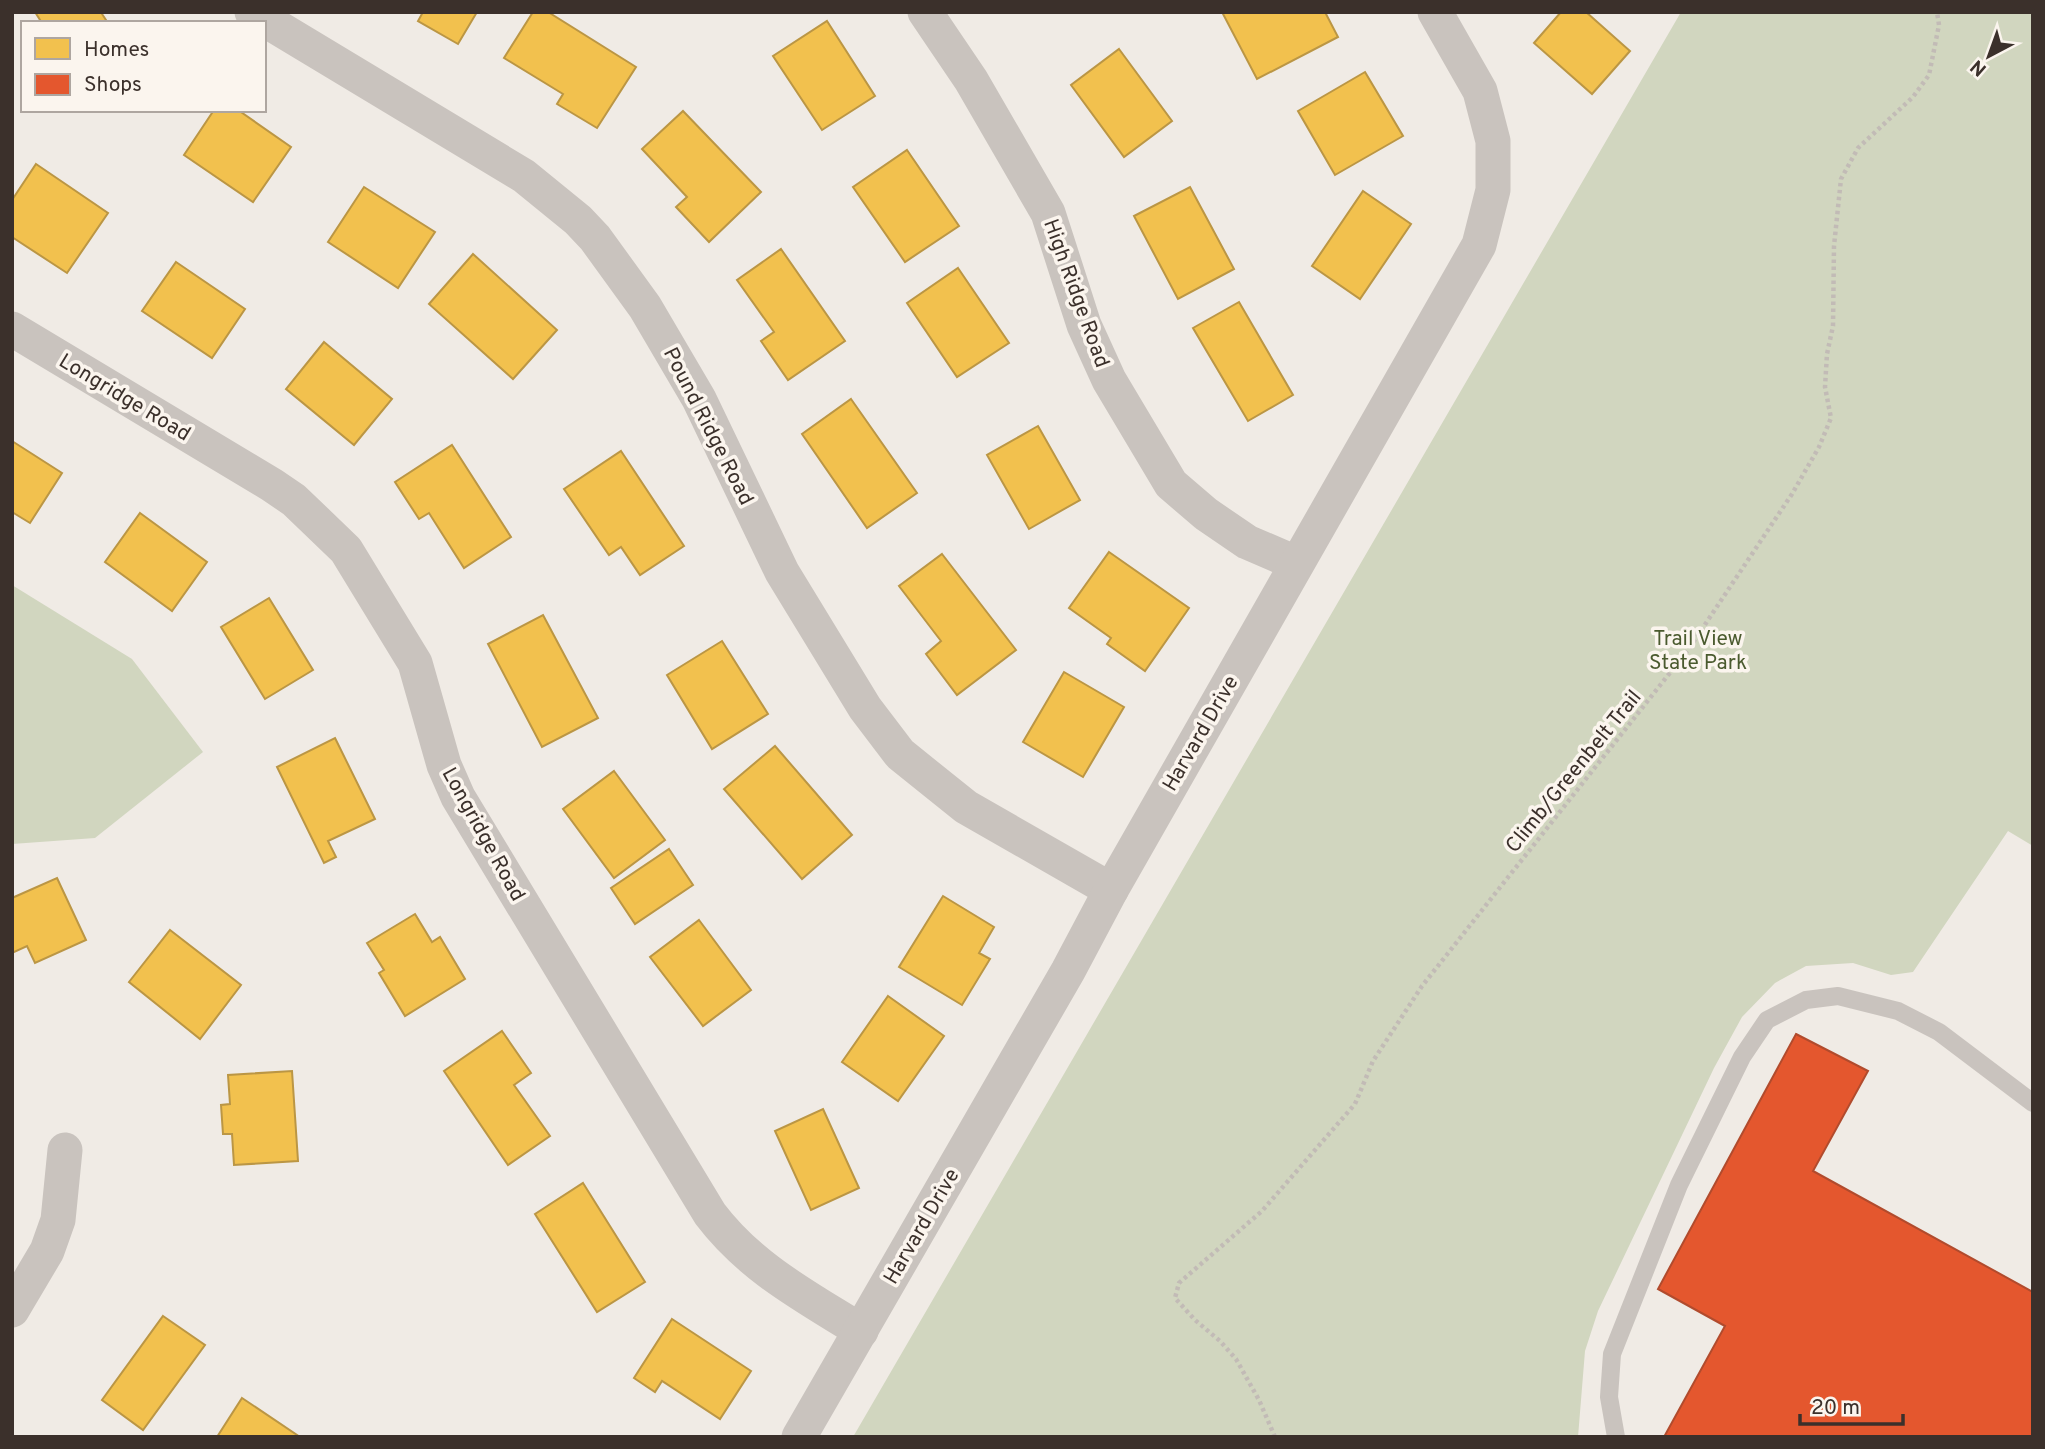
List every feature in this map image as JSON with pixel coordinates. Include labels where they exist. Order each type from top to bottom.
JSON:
[{"type":"street","name":"Pound Ridge Road","points":[[252,12],[524,176],[578,220],[595,238],[645,307],[699,399],[782,572],[865,708],[900,754],[965,807],[1111,890]]},
{"type":"street","name":"High Ridge Road","points":[[925,12],[971,80],[1048,213],[1084,325],[1109,380],[1171,484],[1206,514],[1247,542],[1296,563]]},
{"type":"street","name":"Harvard Drive","points":[[799,1437],[1068,971],[1296,563],[1479,245],[1493,190],[1493,141],[1480,91],[1435,12]]},
{"type":"street","name":"Longridge Road","points":[[12,329],[272,485],[293,500],[346,550],[415,663],[444,765],[458,797],[710,1214],[729,1239],[765,1271],[861,1331]]},
{"type":"street","points":[[12,1310],[47,1251],[58,1220],[65,1150]]},
{"type":"lane","points":[[1616,1437],[1609,1397],[1612,1354],[1679,1185],[1742,1057],[1767,1020],[1806,1000],[1838,996],[1898,1011],[1939,1032],[2033,1103]]},
{"type":"path","name":"Climb/Greenbelt Trail","points":[[1275,1437],[1259,1400],[1236,1359],[1220,1340],[1195,1320],[1175,1298],[1179,1283],[1262,1211],[1355,1104],[1373,1061],[1422,986],[1688,650],[1791,494],[1819,447],[1831,418],[1825,387],[1827,354],[1833,326],[1833,258],[1841,178],[1858,148],[1913,97],[1928,75],[1939,25],[1937,12]]},
{"type":"green space","name":"Trail View State Park","points":[[1681,12],[2033,12],[2033,846],[2008,831],[1913,972],[1891,975],[1853,963],[1806,966],[1775,983],[1742,1017],[1714,1068],[1598,1311],[1585,1351],[1578,1437],[853,1437]]},
{"type":"green space","points":[[12,585],[132,659],[203,752],[95,838],[12,844]]},
{"type":"building: Homes","points":[[35,12],[104,12],[102,14],[107,21],[41,21]]},
{"type":"building: Homes","points":[[423,12],[477,12],[458,44],[418,21]]},
{"type":"building: Homes","points":[[533,12],[548,12],[636,67],[597,128],[557,104],[563,94],[504,58]]},
{"type":"building: Homes","points":[[1222,12],[1325,12],[1338,37],[1257,79]]},
{"type":"building: Homes","points":[[1561,12],[1586,12],[1630,51],[1592,94],[1534,43]]},
{"type":"building: Homes","points":[[827,21],[875,96],[822,130],[773,56]]},
{"type":"building: Homes","points":[[1119,49],[1172,121],[1124,157],[1071,85]]},
{"type":"building: Homes","points":[[1365,72],[1403,136],[1335,175],[1298,111]]},
{"type":"building: Homes","points":[[683,111],[761,192],[709,242],[676,207],[687,197],[642,149]]},
{"type":"building: Homes","points":[[213,112],[241,112],[291,147],[253,202],[184,155]]},
{"type":"building: Homes","points":[[907,150],[959,226],[905,262],[853,187]]},
{"type":"building: Homes","points":[[36,164],[108,213],[67,273],[12,237],[12,200]]},
{"type":"building: Homes","points":[[364,187],[435,232],[398,288],[328,242]]},
{"type":"building: Homes","points":[[1190,187],[1234,269],[1178,299],[1134,216]]},
{"type":"building: Homes","points":[[1363,191],[1411,224],[1360,299],[1312,266]]},
{"type":"building: Homes","points":[[781,249],[845,341],[788,380],[761,341],[774,332],[737,280]]},
{"type":"building: Homes","points":[[473,254],[557,330],[513,379],[429,304]]},
{"type":"building: Homes","points":[[176,262],[245,309],[212,358],[142,311]]},
{"type":"building: Homes","points":[[958,268],[1009,343],[957,377],[907,303]]},
{"type":"building: Homes","points":[[1239,302],[1293,395],[1248,421],[1193,328]]},
{"type":"building: Homes","points":[[324,342],[392,399],[354,445],[286,389]]},
{"type":"building: Homes","points":[[851,399],[917,493],[867,528],[802,434]]},
{"type":"building: Homes","points":[[1038,426],[1080,500],[1029,529],[987,455]]},
{"type":"building: Homes","points":[[12,441],[62,473],[30,523],[12,512]]},
{"type":"building: Homes","points":[[452,445],[511,537],[464,568],[429,513],[419,519],[395,482]]},
{"type":"building: Homes","points":[[621,451],[684,546],[640,575],[621,547],[609,555],[564,489]]},
{"type":"building: Homes","points":[[140,513],[207,562],[172,611],[105,562]]},
{"type":"building: Homes","points":[[1109,552],[1189,608],[1145,671],[1107,644],[1111,638],[1069,608]]},
{"type":"building: Homes","points":[[942,554],[1016,650],[957,695],[926,654],[941,641],[899,586]]},
{"type":"building: Homes","points":[[269,598],[313,670],[265,699],[221,627]]},
{"type":"building: Homes","points":[[543,615],[598,718],[542,747],[488,644]]},
{"type":"building: Homes","points":[[722,641],[768,714],[712,749],[667,675]]},
{"type":"building: Homes","points":[[1064,672],[1124,707],[1083,777],[1023,742]]},
{"type":"building: Homes","points":[[335,738],[375,819],[328,841],[336,857],[324,863],[277,767]]},
{"type":"building: Homes","points":[[775,746],[852,835],[802,879],[724,789]]},
{"type":"building: Homes","points":[[614,771],[665,840],[614,878],[563,809]]},
{"type":"building: Homes","points":[[669,849],[693,885],[635,924],[611,888]]},
{"type":"building: Homes","points":[[57,878],[86,940],[35,963],[27,946],[12,953],[12,898]]},
{"type":"building: Homes","points":[[943,896],[994,927],[979,953],[990,959],[962,1005],[899,967]]},
{"type":"building: Homes","points":[[415,914],[432,942],[440,937],[465,979],[405,1016],[379,973],[384,970],[367,943]]},
{"type":"building: Homes","points":[[699,920],[751,990],[703,1026],[650,957]]},
{"type":"building: Homes","points":[[170,930],[241,985],[200,1039],[129,982]]},
{"type":"building: Homes","points":[[888,996],[944,1036],[898,1101],[842,1062]]},
{"type":"building: Homes","points":[[502,1031],[531,1073],[514,1085],[550,1136],[508,1165],[444,1071]]},
{"type":"building: Homes","points":[[292,1071],[298,1161],[234,1165],[232,1134],[223,1134],[221,1105],[230,1104],[228,1075]]},
{"type":"building: Homes","points":[[823,1109],[859,1188],[811,1210],[775,1131]]},
{"type":"building: Homes","points":[[583,1183],[645,1282],[597,1312],[535,1214]]},
{"type":"building: Homes","points":[[163,1316],[205,1345],[143,1430],[102,1400]]},
{"type":"building: Homes","points":[[672,1319],[751,1371],[720,1419],[662,1381],[655,1392],[634,1378]]},
{"type":"building: Homes","points":[[242,1398],[300,1437],[217,1437]]},
{"type":"building: Shops","points":[[1796,1034],[1868,1071],[1813,1171],[2033,1292],[2033,1437],[1664,1437],[1725,1326],[1658,1289]]}]
